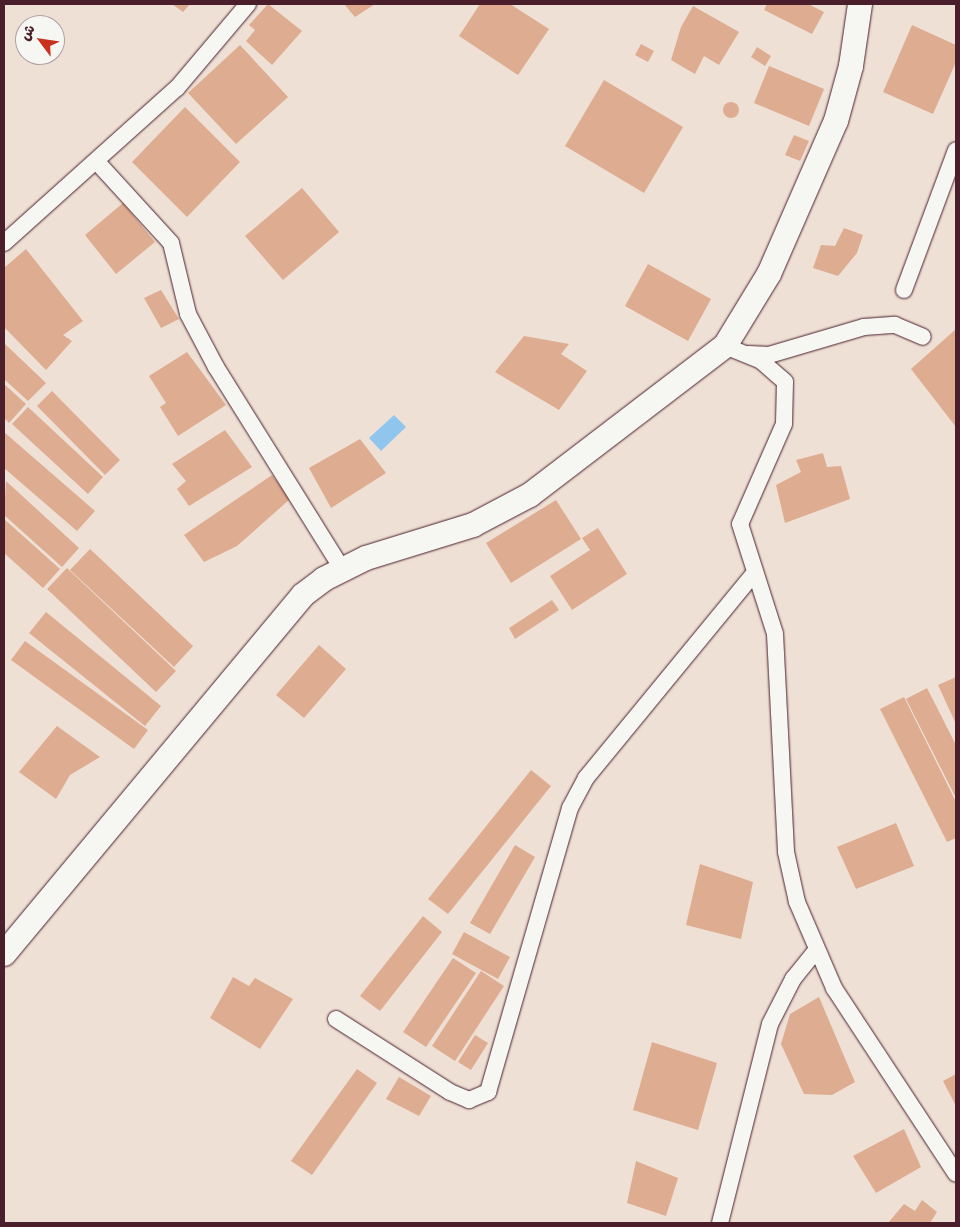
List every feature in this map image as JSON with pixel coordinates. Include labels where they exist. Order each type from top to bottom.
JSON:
[{"type":"street","points":[[4,243],[98,162],[177,88],[248,4]]},
{"type":"street","points":[[4,954],[160,770],[265,635],[303,595],[342,569],[404,544],[473,525],[530,495],[725,346],[769,274],[836,121],[852,66],[860,4]]},
{"type":"street","points":[[904,290],[956,150]]},
{"type":"street","points":[[98,162],[171,243],[188,314],[216,367],[342,569]]},
{"type":"street","points":[[747,354],[769,355],[864,327],[894,325],[923,337]]},
{"type":"street","points":[[725,346],[747,354],[775,370],[785,382],[788,405],[784,424],[740,524],[776,642],[786,852],[815,952],[956,1174]]},
{"type":"street","points":[[336,1019],[450,1092],[469,1100],[488,1092],[570,808],[592,771],[755,572]]},
{"type":"street","points":[[720,1223],[770,1024],[793,979],[815,952]]},
{"type":"water","points":[[394,415],[406,427],[381,451],[369,438]]},
{"type":"building","points":[[172,4],[190,4],[183,12]]},
{"type":"building","points":[[268,4],[302,31],[272,65],[246,41],[255,30],[249,25]]},
{"type":"building","points":[[344,4],[375,4],[355,17]]},
{"type":"building","points":[[480,4],[510,4],[549,29],[518,75],[459,36]]},
{"type":"building","points":[[767,4],[808,4],[824,12],[812,34],[764,10]]},
{"type":"building","points":[[693,6],[739,32],[719,65],[704,56],[695,74],[671,60],[681,27]]},
{"type":"building","points":[[912,25],[956,45],[956,62],[933,114],[883,92]]},
{"type":"building","points":[[641,44],[654,51],[648,62],[635,55]]},
{"type":"building","points":[[240,45],[288,97],[236,144],[188,93]]},
{"type":"building","points":[[757,47],[771,56],[765,66],[751,57]]},
{"type":"building","points":[[769,66],[824,89],[809,126],[754,103]]},
{"type":"building","points":[[604,80],[683,127],[644,193],[565,146]]},
{"type":"building","points":[[731,102],[739,110],[731,118],[723,110]]},
{"type":"building","points":[[185,107],[240,162],[187,217],[132,162]]},
{"type":"building","points":[[794,135],[809,141],[800,161],[785,155]]},
{"type":"building","points":[[302,188],[339,232],[283,280],[245,236]]},
{"type":"building","points":[[123,203],[155,242],[116,274],[85,235]]},
{"type":"building","points":[[844,228],[863,235],[857,253],[838,276],[813,268],[821,245],[835,246]]},
{"type":"building","points":[[26,249],[83,321],[63,335],[72,341],[46,370],[4,327],[4,268]]},
{"type":"building","points":[[648,264],[711,299],[688,341],[625,306]]},
{"type":"building","points":[[161,290],[179,319],[161,328],[144,298]]},
{"type":"building","points":[[956,329],[956,427],[911,369]]},
{"type":"building","points":[[524,336],[569,344],[561,354],[587,371],[559,410],[495,372]]},
{"type":"building","points":[[4,343],[46,383],[28,401],[4,379]]},
{"type":"building","points":[[187,352],[226,405],[178,436],[160,407],[166,403],[149,376]]},
{"type":"building","points":[[4,384],[26,404],[9,423],[4,418]]},
{"type":"building","points":[[52,391],[120,460],[105,475],[37,406]]},
{"type":"building","points":[[28,407],[103,477],[88,494],[12,424]]},
{"type":"building","points":[[225,430],[252,467],[189,506],[177,489],[186,481],[172,464]]},
{"type":"building","points":[[4,432],[95,511],[77,531],[4,468]]},
{"type":"building","points":[[360,439],[386,473],[331,508],[309,468]]},
{"type":"building","points":[[823,453],[827,467],[841,466],[850,499],[785,523],[776,485],[801,472],[796,460]]},
{"type":"building","points":[[272,475],[290,499],[237,546],[204,562],[184,535]]},
{"type":"building","points":[[6,481],[79,548],[62,567],[4,515]]},
{"type":"building","points":[[556,500],[581,539],[511,583],[486,543]]},
{"type":"building","points":[[4,519],[60,569],[43,588],[4,553]]},
{"type":"building","points":[[598,528],[627,574],[572,610],[550,576],[590,550],[582,538]]},
{"type":"building","points":[[90,549],[193,646],[174,667],[70,570]]},
{"type":"building","points":[[67,568],[176,671],[156,692],[47,589]]},
{"type":"building","points":[[552,600],[559,610],[515,639],[509,628]]},
{"type":"building","points":[[46,612],[161,706],[145,726],[29,633]]},
{"type":"building","points":[[25,641],[148,730],[134,749],[11,660]]},
{"type":"building","points":[[319,645],[346,669],[304,718],[276,695]]},
{"type":"building","points":[[956,677],[956,724],[938,685]]},
{"type":"building","points":[[927,688],[956,745],[956,798],[906,699]]},
{"type":"building","points":[[904,697],[956,802],[956,838],[947,842],[880,709]]},
{"type":"building","points":[[57,726],[100,757],[70,775],[56,799],[19,772]]},
{"type":"building","points":[[531,770],[551,786],[448,914],[428,899]]},
{"type":"building","points":[[896,823],[914,866],[856,889],[837,847]]},
{"type":"building","points":[[515,845],[535,857],[490,934],[470,923]]},
{"type":"building","points":[[700,864],[753,882],[741,939],[686,925]]},
{"type":"building","points":[[423,916],[442,932],[380,1011],[360,996]]},
{"type":"building","points":[[464,932],[510,957],[498,979],[452,954]]},
{"type":"building","points":[[453,958],[476,973],[426,1047],[403,1032]]},
{"type":"building","points":[[481,971],[504,986],[455,1061],[432,1046]]},
{"type":"building","points":[[233,977],[249,986],[255,978],[293,999],[260,1049],[210,1018]]},
{"type":"building","points":[[819,997],[855,1082],[832,1095],[804,1094],[781,1044],[790,1014]]},
{"type":"building","points":[[475,1035],[488,1043],[471,1070],[458,1062]]},
{"type":"building","points":[[652,1042],[717,1063],[698,1130],[633,1110]]},
{"type":"building","points":[[357,1069],[377,1083],[312,1175],[291,1161]]},
{"type":"building","points":[[956,1074],[956,1106],[943,1081]]},
{"type":"building","points":[[399,1077],[431,1096],[419,1116],[386,1099]]},
{"type":"building","points":[[904,1129],[921,1167],[876,1193],[853,1156]]},
{"type":"building","points":[[636,1161],[678,1178],[666,1216],[627,1203]]},
{"type":"building","points":[[922,1200],[937,1212],[930,1223],[888,1223],[904,1204],[915,1211]]}]
